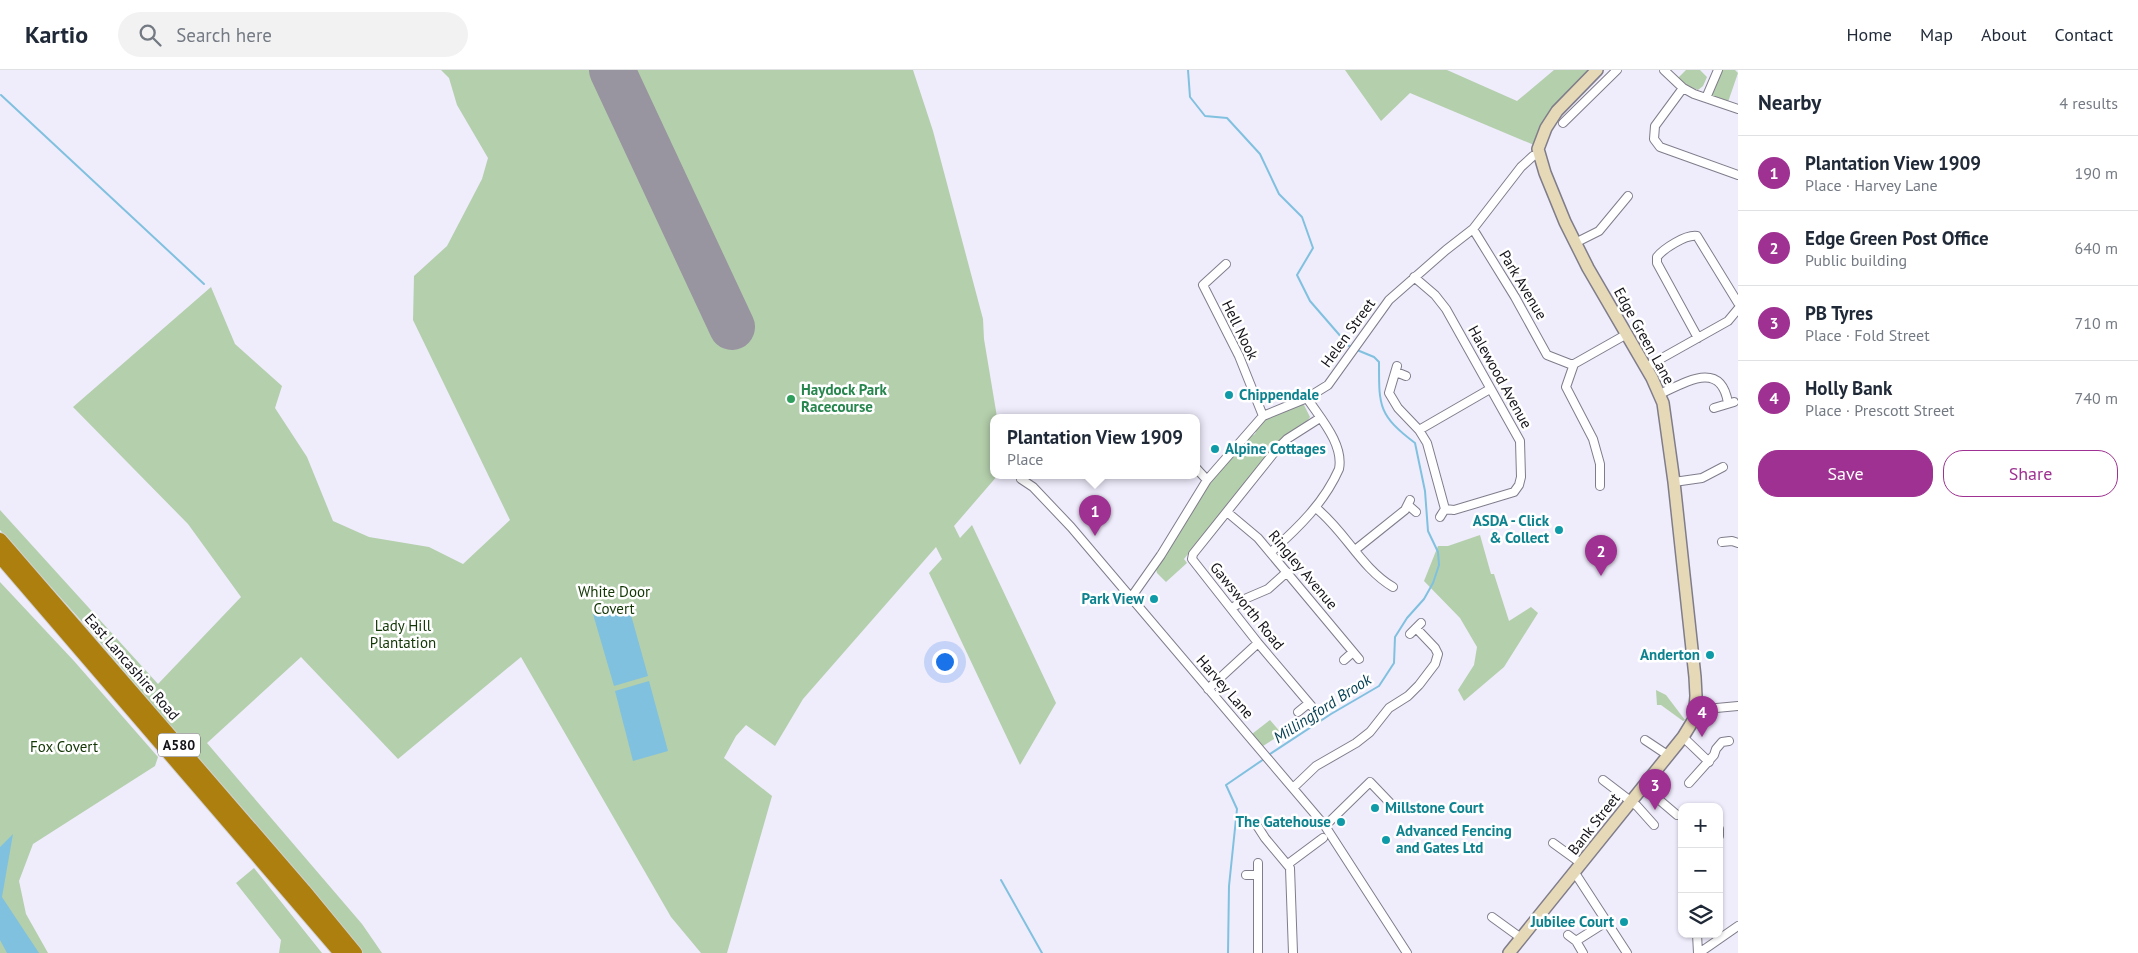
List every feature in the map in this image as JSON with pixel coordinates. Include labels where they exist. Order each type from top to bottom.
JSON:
[{"type":"highway","name":"East Lancashire Road","points":[[0,540],[298,884],[355,953]]},
{"type":"highway","name":"East Lancashire Road","points":[[0,556],[341,953]]},
{"type":"street","points":[[1540,154],[1540,143],[1551,119],[1597,70]]},
{"type":"street","points":[[1563,123],[1617,70]]},
{"type":"street","points":[[1664,70],[1683,88],[1738,110]]},
{"type":"street","points":[[1706,98],[1718,70]]},
{"type":"street","points":[[1683,88],[1655,126],[1654,139],[1660,147],[1738,174]]},
{"type":"street","name":"Helen Street","points":[[1130,599],[1161,554],[1207,480],[1263,416],[1308,398],[1328,385],[1390,300],[1414,277],[1473,229],[1521,167],[1533,156],[1540,154]]},
{"type":"street","name":"Edge Green Lane","points":[[1540,154],[1555,200],[1575,243],[1660,394],[1674,482],[1695,677],[1695,710]]},
{"type":"street","points":[[1575,243],[1596,233],[1625,198],[1616,195]]},
{"type":"street","name":"Park Avenue","points":[[1473,229],[1515,297],[1547,355],[1574,364]]},
{"type":"street","points":[[1698,338],[1657,263],[1657,257],[1661,253],[1689,237],[1697,236],[1738,303]]},
{"type":"street","name":"Hell Nook","points":[[1226,264],[1203,285],[1239,356],[1263,416]]},
{"type":"street","name":"Halewood Avenue","points":[[1414,277],[1446,309],[1520,441],[1521,477],[1519,485],[1510,494],[1454,510],[1445,509]]},
{"type":"street","points":[[1646,367],[1728,321],[1738,309]]},
{"type":"street","points":[[1600,486],[1600,464],[1593,439],[1566,390],[1574,364],[1627,334]]},
{"type":"street","points":[[1406,376],[1396,369],[1389,393],[1392,400],[1420,430],[1431,453],[1445,509],[1440,517]]},
{"type":"street","points":[[1660,394],[1694,381],[1712,378],[1721,382],[1731,403],[1714,408]]},
{"type":"street","points":[[1420,430],[1490,389]]},
{"type":"street","points":[[1271,552],[1293,533],[1316,508],[1336,475],[1340,461],[1337,446],[1308,398]]},
{"type":"street","name":"Gawsworth Road","points":[[1298,712],[1311,706],[1193,563],[1192,559],[1193,554],[1277,449],[1287,439],[1320,418]]},
{"type":"street","points":[[1674,482],[1702,478],[1723,467]]},
{"type":"street","points":[[1200,472],[1207,480]]},
{"type":"street","name":"Harvey Lane","points":[[1021,479],[1033,487],[1071,527],[1130,599],[1325,826],[1407,953]]},
{"type":"street","points":[[1356,550],[1394,519],[1409,502],[1416,512]]},
{"type":"street","points":[[1316,508],[1337,527],[1378,578],[1394,587]]},
{"type":"street","name":"Ringley Avenue","points":[[1227,512],[1252,532],[1271,552],[1359,659]]},
{"type":"street","points":[[1722,542],[1735,542],[1733,531]]},
{"type":"street","points":[[1232,608],[1247,598],[1268,589],[1287,572]]},
{"type":"street","points":[[1293,788],[1316,766],[1364,738],[1389,708],[1408,696],[1419,685],[1435,664],[1438,654],[1435,648],[1416,628]]},
{"type":"street","points":[[1208,689],[1258,643]]},
{"type":"street","points":[[1344,660],[1353,652]]},
{"type":"street","points":[[1695,710],[1738,706]]},
{"type":"street","name":"Bank Street","points":[[1509,953],[1669,756],[1694,719],[1695,710]]},
{"type":"street","points":[[1683,737],[1709,762]]},
{"type":"street","points":[[1645,740],[1669,756]]},
{"type":"street","points":[[1689,784],[1700,769],[1709,762],[1722,742],[1729,741]]},
{"type":"street","points":[[1603,780],[1631,802],[1654,825]]},
{"type":"street","points":[[1325,826],[1370,782],[1393,806]]},
{"type":"street","points":[[1644,787],[1677,815]]},
{"type":"street","points":[[1256,824],[1291,870],[1293,953]]},
{"type":"street","points":[[1288,864],[1323,838]]},
{"type":"street","points":[[1553,843],[1578,868],[1606,922],[1626,953]]},
{"type":"street","points":[[1258,862],[1258,953]]},
{"type":"street","points":[[1246,875],[1258,875]]},
{"type":"street","points":[[1492,917],[1521,938]]},
{"type":"street","points":[[1576,941],[1606,922]]},
{"type":"street","points":[[1698,953],[1738,926]]},
{"type":"street","points":[[1568,935],[1576,941],[1583,953]]},
{"type":"street","points":[[1697,938],[1698,953]]},
{"type":"green space","points":[[441,70],[913,70],[933,131],[983,319],[984,339],[996,414],[990,414],[990,479],[995,479],[954,526],[960,538],[972,525],[1056,703],[1020,765],[929,573],[942,559],[936,547],[803,699],[775,746],[746,725],[736,736],[724,758],[772,796],[727,953],[701,953],[671,917],[521,657],[398,759],[301,657],[207,743],[362,924],[382,953],[361,953],[94,635],[0,530],[0,510],[158,684],[241,597],[188,524],[73,407],[211,287],[235,344],[282,386],[275,408],[307,457],[333,521],[369,537],[429,547],[463,564],[510,520],[413,320],[414,276],[447,246],[482,179],[488,158],[457,105],[449,78]]},
{"type":"green space","points":[[1345,70],[1447,70],[1517,101],[1554,70],[1592,70],[1534,145],[1410,93],[1381,121]]},
{"type":"green space","points":[[1686,70],[1700,70],[1707,77],[1703,86],[1698,90],[1686,85],[1678,78]]},
{"type":"green space","points":[[1722,70],[1735,70],[1738,73],[1728,102],[1711,95]]},
{"type":"green space","points":[[1301,404],[1304,405],[1310,417],[1308,420],[1273,448],[1184,559],[1187,563],[1166,582],[1157,573],[1156,569],[1209,480],[1231,456],[1243,448],[1249,437],[1255,434],[1263,422],[1280,411]]},
{"type":"green space","points":[[1480,535],[1491,574],[1494,574],[1509,621],[1531,607],[1538,613],[1504,667],[1464,701],[1458,690],[1474,665],[1477,647],[1460,618],[1424,581],[1438,546],[1448,546]]},
{"type":"green space","name":"Fox Covert","points":[[0,582],[74,661],[158,757],[155,766],[33,844],[19,881],[26,914],[48,953],[0,953]]},
{"type":"green space","points":[[1656,690],[1666,695],[1685,720],[1683,721],[1661,705],[1657,705]]},
{"type":"green space","points":[[1270,720],[1282,734],[1263,746],[1252,734]]},
{"type":"green space","points":[[254,868],[322,953],[279,953],[281,940],[236,883]]},
{"type":"water","points":[[628,604],[648,676],[614,686],[593,614]]},
{"type":"water","points":[[649,681],[668,751],[633,761],[615,691]]},
{"type":"water","points":[[13,834],[2,897],[39,953],[7,953],[0,940],[0,847]]},
{"type":"waterway","name":"Millingford Brook","points":[[1188,70],[1190,97],[1205,116],[1227,118],[1260,154],[1279,194],[1302,217],[1313,248],[1297,275],[1310,301],[1349,346],[1352,347]]},
{"type":"waterway","points":[[1,95],[204,284]]},
{"type":"waterway","name":"Millingford Brook","points":[[1267,756],[1331,714],[1379,686],[1394,663],[1395,637],[1407,618],[1424,599],[1433,583],[1439,565],[1438,552],[1428,531],[1425,491],[1415,443],[1387,417],[1379,389],[1379,362],[1374,357],[1357,350]]},
{"type":"waterway","name":"Millingford Brook","points":[[1228,953],[1229,886],[1237,809],[1226,785],[1264,759]]},
{"type":"waterway","points":[[1001,880],[1042,953]]},
{"type":"runway","points":[[612,70],[732,327]]},
{"type":"place","name":"Chippendale","points":[[1229,395]]},
{"type":"place","name":"Haydock Park Racecourse","points":[[791,399]]},
{"type":"place","name":"Alpine Cottages","points":[[1215,449]]},
{"type":"place","name":"ASDA - Click & Collect","points":[[1559,530]]},
{"type":"place","name":"Plantation View 1909","points":[[1095,536]]},
{"type":"place","name":"Edge Green Post Office","points":[[1601,576]]},
{"type":"place","name":"Park View","points":[[1154,599]]},
{"type":"place","name":"Anderton","points":[[1710,655]]},
{"type":"place","name":"Holly Bank","points":[[1702,737]]},
{"type":"place","name":"Millstone Court","points":[[1375,808]]},
{"type":"place","name":"PB Tyres","points":[[1655,810]]},
{"type":"place","name":"The Gatehouse","points":[[1341,822]]},
{"type":"place","name":"Advanced Fencing and Gates Ltd","points":[[1386,840]]},
{"type":"place","name":"Jubilee Court","points":[[1624,922]]},
{"type":"park label","name":"White Door Covert","points":[[614,600]]},
{"type":"park label","name":"Lady Hill Plantation","points":[[403,634]]}]
